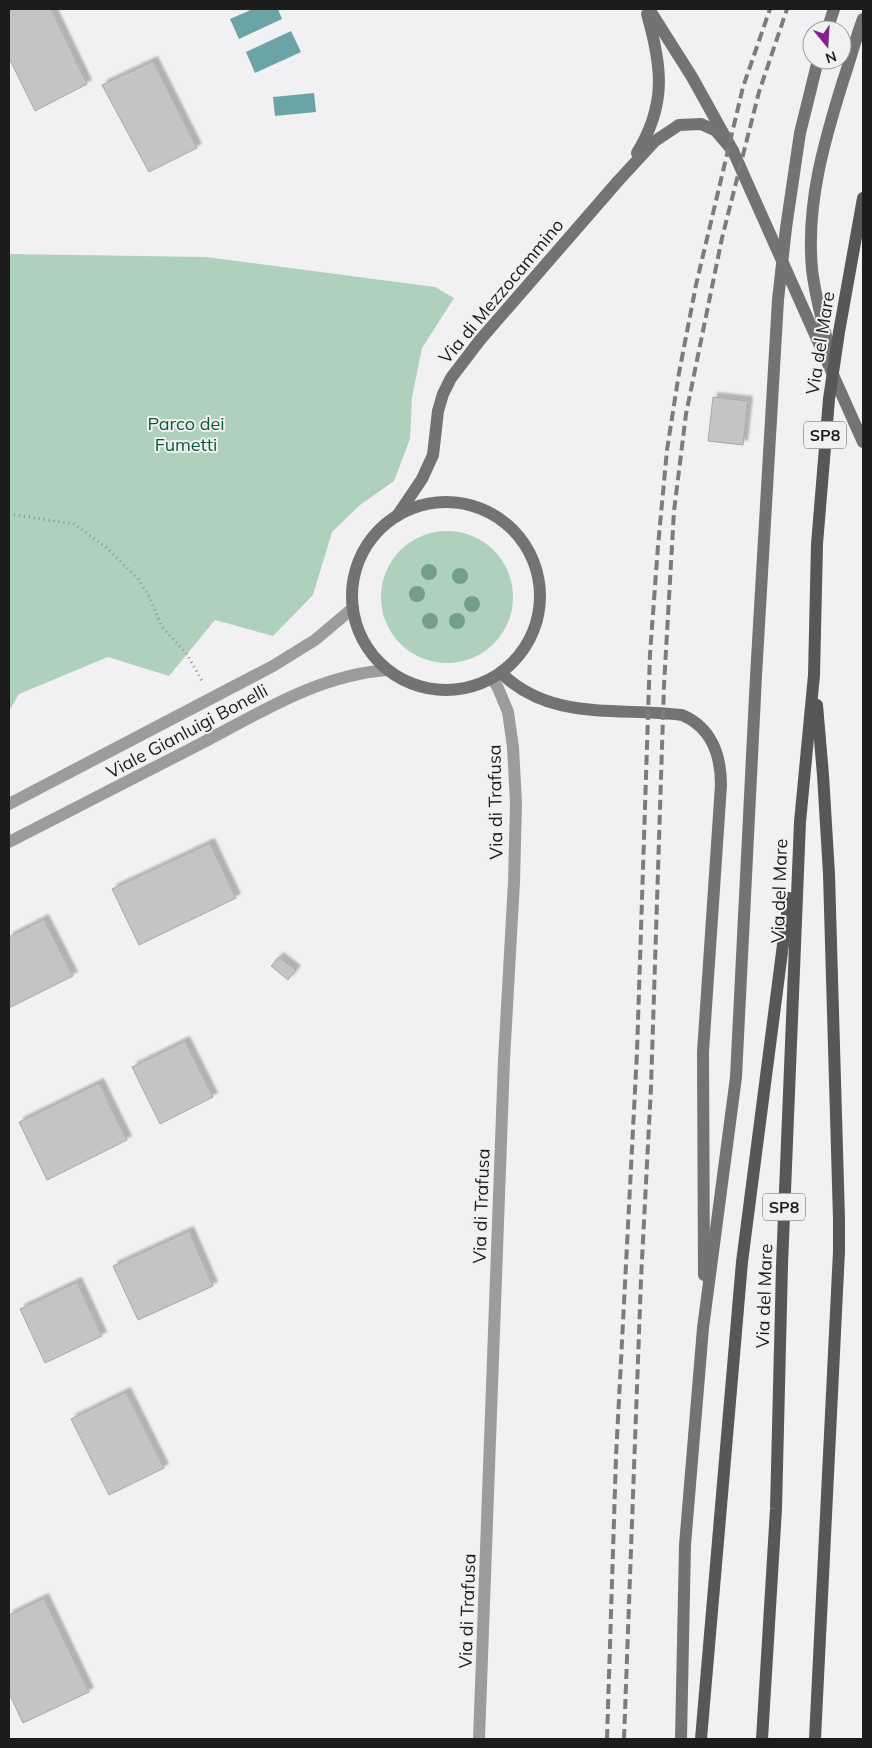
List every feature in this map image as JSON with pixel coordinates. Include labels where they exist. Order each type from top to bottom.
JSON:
[{"type":"main road","name":"Via di Mezzocammino","points":[[647,9],[692,77],[733,150]]},
{"type":"main road","name":"Via di Mezzocammino","points":[[618,180],[647,134],[659,97],[658,67],[647,9]]},
{"type":"main road","points":[[840,387],[819,310],[814,282],[812,223],[817,174],[863,19]]},
{"type":"main road","points":[[681,1739],[685,1545],[703,1328],[736,1077],[756,676],[778,300],[797,151],[815,70]]},
{"type":"main road","name":"Via di Mezzocammino","points":[[397,516],[422,479],[433,455],[438,411],[443,394],[451,378],[480,340],[618,180],[655,141],[678,124],[701,124],[710,128],[716,131],[733,150]]},
{"type":"main road","points":[[733,150],[863,442]]},
{"type":"main road","name":"Via del Mare","points":[[762,1739],[776,1509],[782,1265],[800,822],[814,675],[817,544],[826,432],[839,332],[863,198]]},
{"type":"main road","points":[[459,503],[474,507],[496,517],[515,532],[525,545],[538,574],[540,606],[534,629],[523,650],[496,675],[477,685],[446,690],[415,685],[400,679],[388,670],[374,657],[364,642],[356,626],[353,608],[353,581],[361,556],[376,534],[397,516],[427,504],[459,503]]},
{"type":"main road","points":[[496,675],[520,690],[546,701],[583,709],[682,715],[705,730],[716,751],[721,774],[703,1052],[703,1328]]},
{"type":"main road","name":"Via del Mare","points":[[814,675],[824,775],[829,874],[839,1184],[839,1251],[815,1739]]},
{"type":"main road","points":[[701,1739],[742,1262],[800,822]]},
{"type":"street","name":"Viale Gianluigi Bonelli","points":[[9,804],[295,654],[353,608]]},
{"type":"street","name":"Viale Gianluigi Bonelli","points":[[9,842],[286,699],[336,678],[364,672],[388,670]]},
{"type":"street","name":"Via di Trafusa","points":[[480,1739],[504,1060],[514,882],[516,803],[513,747],[508,712],[496,675]]},
{"type":"path","points":[[9,514],[74,524],[107,548],[138,580],[148,594],[162,627],[187,654],[212,699]]},
{"type":"green space","name":"Parco dei Fumetti","points":[[9,254],[206,257],[435,287],[454,298],[422,348],[412,397],[410,439],[394,481],[360,505],[332,532],[313,595],[273,636],[215,620],[169,676],[108,657],[19,694],[9,711]]},
{"type":"green space","points":[[447,531],[460,532],[472,536],[494,550],[508,572],[512,584],[512,610],[508,622],[494,644],[472,658],[460,662],[447,663],[434,662],[422,658],[400,644],[386,622],[382,610],[381,597],[382,584],[386,572],[400,550],[422,536],[434,532]]},
{"type":"water","points":[[253,9],[278,9],[282,19],[239,39],[230,19]]},
{"type":"water","points":[[291,31],[301,52],[255,73],[246,52]]},
{"type":"water","points":[[314,93],[316,112],[275,116],[273,97]]},
{"type":"building","points":[[9,9],[51,9],[87,84],[35,111],[9,58]]},
{"type":"building","points":[[153,61],[197,148],[149,172],[102,85]]},
{"type":"building","points":[[713,397],[748,401],[743,445],[708,441]]},
{"type":"building","points":[[210,843],[236,898],[139,945],[112,889]]},
{"type":"building","points":[[44,919],[73,976],[9,1008],[9,937]]},
{"type":"building","points":[[279,957],[296,970],[288,980],[271,966]]},
{"type":"building","points":[[185,1041],[213,1097],[160,1124],[132,1067]]},
{"type":"building","points":[[99,1083],[127,1140],[47,1180],[19,1122]]},
{"type":"building","points":[[189,1231],[213,1286],[138,1320],[113,1266]]},
{"type":"building","points":[[77,1282],[102,1336],[45,1363],[20,1309]]},
{"type":"building","points":[[126,1392],[164,1468],[109,1495],[71,1419]]},
{"type":"building","points":[[44,1598],[89,1692],[23,1723],[9,1693],[9,1615]]},
{"type":"railway","points":[[607,1739],[616,1457],[637,1052],[650,654],[667,450],[679,373],[696,285],[743,87],[770,9]]},
{"type":"railway","points":[[624,1739],[641,1279],[651,1087],[664,685],[674,511],[686,414],[722,238],[759,92],[787,9]]}]
